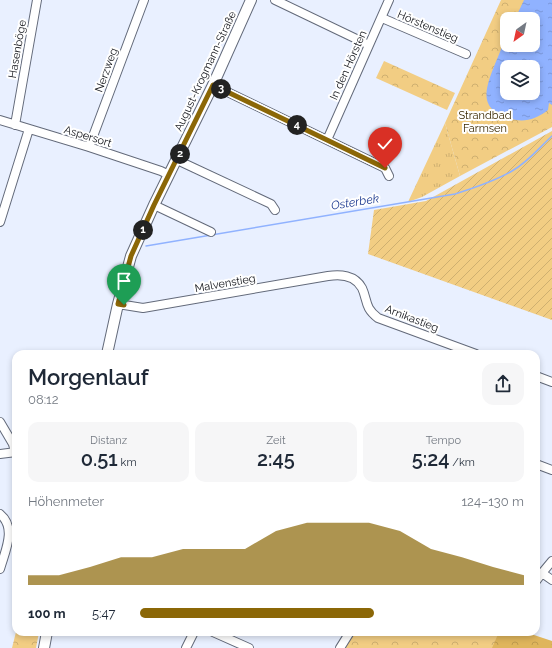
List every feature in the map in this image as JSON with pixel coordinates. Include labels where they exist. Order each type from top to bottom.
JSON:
[{"type":"main road","name":"August-Krogmann-Straße","points":[[108,350],[131,256],[154,205],[213,85],[251,0]]},
{"type":"main road","points":[[44,648],[47,636]]},
{"type":"street","name":"Hasenböge","points":[[16,125],[37,0]]},
{"type":"street","name":"Nerzweg","points":[[90,147],[144,0]]},
{"type":"street","points":[[275,0],[369,45]]},
{"type":"street","name":"In den Hörsten","points":[[327,140],[389,0]]},
{"type":"street","name":"Hörstenstieg","points":[[382,18],[466,54]]},
{"type":"street","points":[[213,85],[385,168],[389,176]]},
{"type":"street","name":"Aspersort","points":[[0,120],[90,147],[170,175]]},
{"type":"street","points":[[0,222],[29,129]]},
{"type":"street","points":[[177,160],[271,204],[276,210]]},
{"type":"street","points":[[154,205],[211,232]]},
{"type":"street","name":"Malvenstieg","points":[[118,304],[143,308],[335,275]]},
{"type":"street","name":"Arnikastieg","points":[[335,275],[346,275],[355,280],[361,287],[367,305],[372,313],[378,318],[465,350]]},
{"type":"street","points":[[540,378],[552,382]]},
{"type":"street","points":[[0,422],[12,442]]},
{"type":"street","points":[[0,454],[12,452]]},
{"type":"street","points":[[540,466],[552,470]]},
{"type":"street","points":[[0,514],[6,519],[9,528],[9,536],[0,569]]},
{"type":"street","points":[[540,575],[552,560]]},
{"type":"street","points":[[542,572],[552,580]]},
{"type":"street","points":[[186,648],[192,636]]},
{"type":"street","points":[[222,636],[249,648]]},
{"type":"street","points":[[340,648],[348,636]]},
{"type":"green space","name":"Strandbad Farmsen","points":[[501,0],[552,0],[552,127],[460,176],[445,123]]},
{"type":"green space","points":[[384,61],[455,93],[447,110],[376,78]]},
{"type":"green space","points":[[445,123],[460,176],[422,197],[408,202]]},
{"type":"green space","points":[[552,131],[552,320],[368,254],[374,210],[426,201]]},
{"type":"green space","points":[[15,636],[38,636],[36,648],[12,648]]},
{"type":"green space","points":[[352,636],[537,636],[552,641],[552,648],[344,648]]},
{"type":"green space","points":[[352,636],[497,636],[492,648],[344,648]]},
{"type":"water","points":[[524,0],[552,0],[552,105],[549,103],[548,110],[529,120],[513,120],[498,114],[492,109],[486,96],[500,52],[540,52],[540,12],[518,12]]},
{"type":"waterway","name":"Osterbek","points":[[146,246],[455,194],[492,181],[512,171],[528,159],[552,136]]},
{"type":"route","points":[[124,305],[118,304],[131,256],[154,205],[213,85],[385,168]]}]
